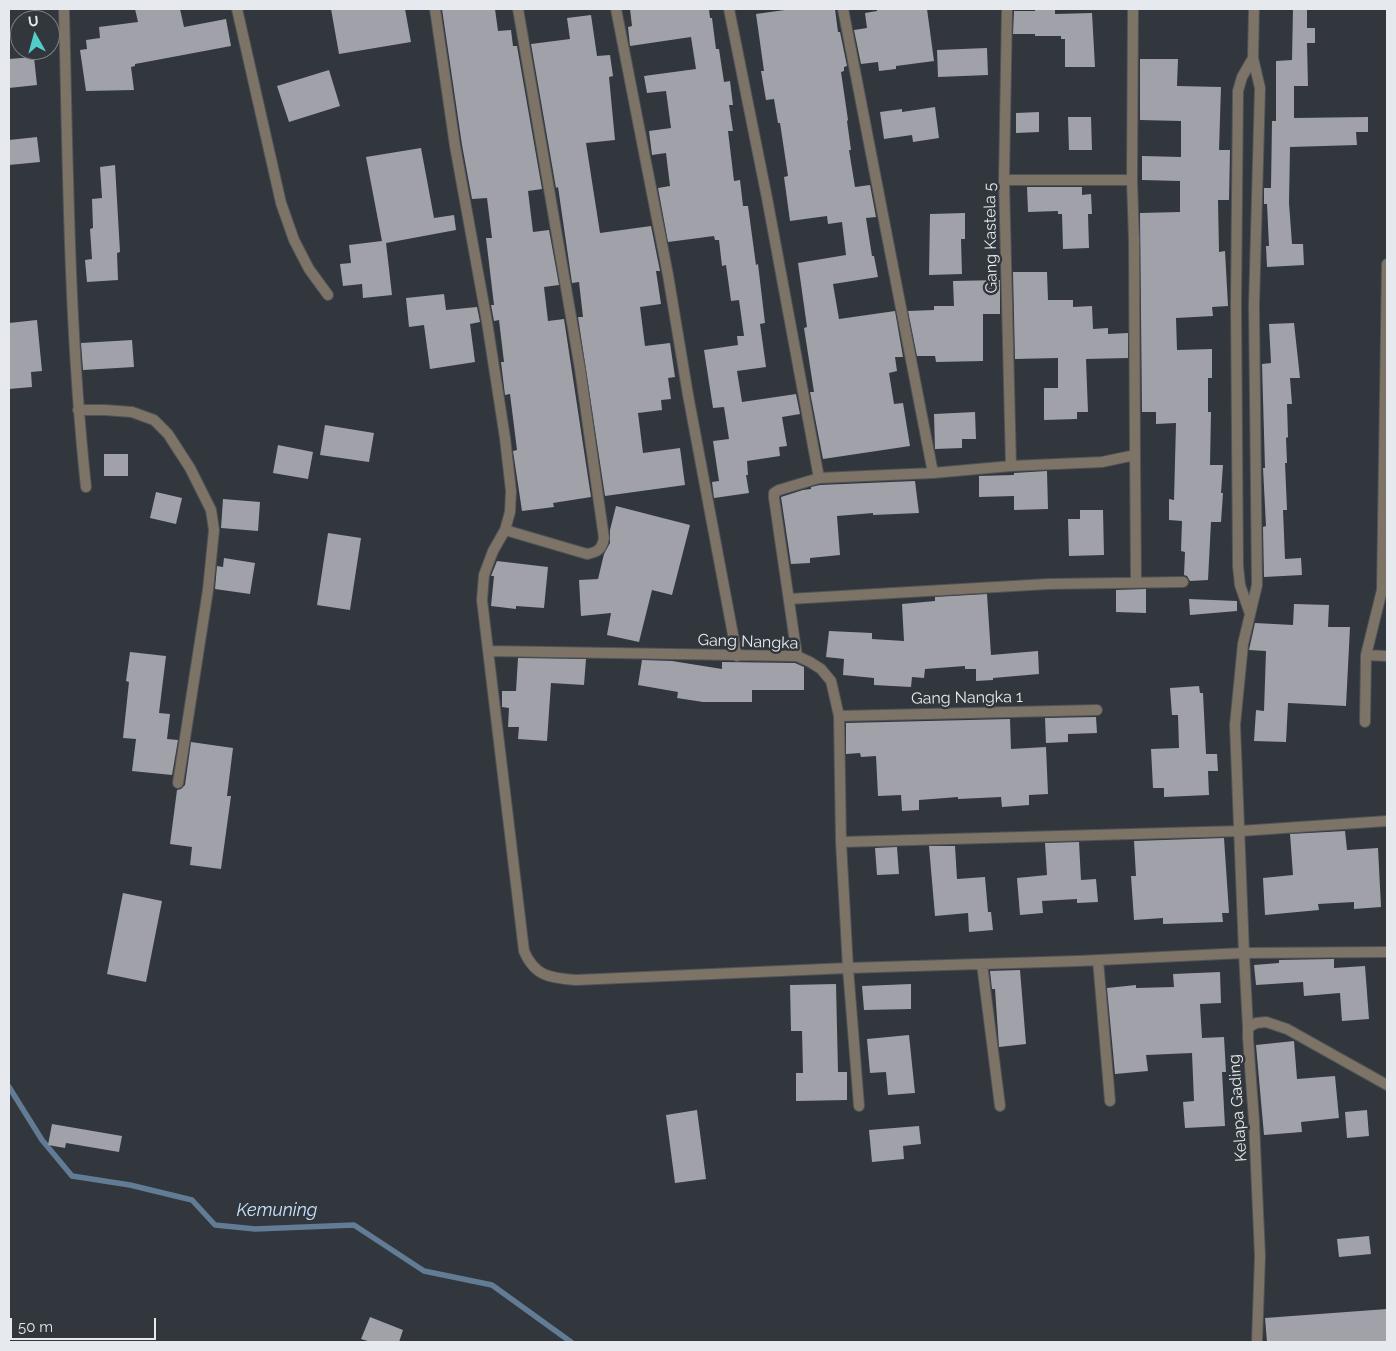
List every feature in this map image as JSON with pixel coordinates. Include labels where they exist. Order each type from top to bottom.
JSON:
[{"type":"street","points":[[64,9],[70,270],[78,410],[86,487]]},
{"type":"street","points":[[237,9],[281,203],[301,255],[328,295]]},
{"type":"street","points":[[435,9],[455,146],[487,322],[505,438],[511,491],[510,512],[505,530],[488,564],[482,586],[524,951],[528,962],[544,975],[576,980],[1244,953],[1387,952]]},
{"type":"street","points":[[505,530],[587,554],[599,551],[604,538],[580,369],[518,9]]},
{"type":"street","points":[[616,9],[668,275],[736,656]]},
{"type":"street","points":[[729,9],[769,208],[819,478]]},
{"type":"street","points":[[843,9],[933,473]]},
{"type":"street","name":"Gang Kastela 5","points":[[1007,9],[1004,180],[1011,466]]},
{"type":"street","points":[[1133,9],[1132,180],[1136,582]]},
{"type":"street","name":"Kelapa Gading","points":[[1254,9],[1254,58],[1260,88],[1254,306],[1257,585],[1243,644],[1235,725],[1248,1038],[1260,1256],[1257,1342]]},
{"type":"street","points":[[1250,612],[1240,585],[1238,566],[1236,305],[1238,91],[1242,77],[1254,58]]},
{"type":"street","points":[[1004,180],[1132,180]]},
{"type":"street","points":[[1365,722],[1366,655],[1382,590],[1387,264]]},
{"type":"street","points":[[1236,305],[1254,306]]},
{"type":"street","points":[[78,410],[132,412],[154,420],[168,434],[190,468],[210,510],[214,530],[208,590],[178,783]]},
{"type":"street","points":[[797,656],[774,493],[779,490],[819,478],[1102,462],[1135,454]]},
{"type":"street","points":[[789,598],[1048,584],[1183,582]]},
{"type":"street","name":"Gang Nangka","points":[[488,651],[797,656],[822,669],[831,681],[839,716],[841,842],[848,968],[859,1106]]},
{"type":"street","points":[[1366,655],[1387,656]]},
{"type":"street","name":"Gang Nangka 1","points":[[839,716],[1097,710]]},
{"type":"street","points":[[841,842],[1240,831],[1387,821]]},
{"type":"street","points":[[1098,960],[1110,1101]]},
{"type":"street","points":[[982,964],[1000,1106]]},
{"type":"street","points":[[1248,1028],[1256,1023],[1266,1022],[1287,1029],[1387,1085]]},
{"type":"building","points":[[135,9],[180,9],[184,27],[226,19],[231,46],[135,64],[135,66],[131,67],[134,90],[86,91],[80,50],[87,49],[86,40],[100,38],[99,27],[138,22]]},
{"type":"building","points":[[331,9],[405,9],[411,42],[339,54]]},
{"type":"building","points":[[442,9],[495,9],[498,31],[511,30],[513,46],[517,46],[542,189],[528,191],[533,232],[549,230],[559,285],[544,287],[548,321],[564,319],[591,497],[553,503],[554,507],[522,511],[513,451],[517,450],[510,394],[505,395],[501,362],[504,362],[499,320],[494,321],[491,305],[494,305],[486,238],[492,238],[487,198],[472,199]]},
{"type":"building","points":[[630,9],[709,9],[716,49],[719,49],[724,82],[730,81],[733,105],[729,105],[733,131],[728,131],[734,181],[740,180],[743,206],[748,206],[756,265],[758,264],[765,323],[760,324],[766,367],[737,371],[742,402],[796,394],[800,414],[782,417],[787,446],[779,447],[780,456],[747,461],[748,475],[746,475],[749,493],[714,498],[712,482],[719,481],[713,441],[729,439],[724,407],[713,408],[704,350],[738,345],[737,336],[744,336],[739,300],[731,301],[726,265],[722,266],[719,240],[715,240],[714,236],[668,242],[658,188],[670,186],[666,153],[652,155],[649,131],[671,128],[666,91],[647,93],[644,76],[696,69],[691,37],[630,46],[628,27],[632,26]]},
{"type":"building","points":[[792,9],[835,9],[838,32],[840,32],[847,66],[841,72],[848,120],[851,150],[849,150],[855,187],[870,185],[876,217],[866,218],[872,256],[874,256],[878,277],[833,284],[839,319],[895,311],[903,357],[895,357],[897,371],[889,373],[894,404],[903,403],[910,446],[823,459],[810,392],[814,392],[804,328],[807,327],[798,263],[846,255],[842,222],[828,224],[827,216],[790,221],[784,177],[788,176],[780,123],[778,123],[774,99],[766,100],[761,71],[764,71],[756,14]]},
{"type":"building","points":[[877,9],[927,9],[934,61],[896,66],[896,69],[879,71],[878,62],[861,64],[854,30],[867,28],[865,13],[877,11]]},
{"type":"building","points":[[1035,9],[1055,9],[1055,14],[1092,13],[1095,67],[1065,67],[1065,39],[1061,39],[1061,36],[1013,34],[1014,11],[1035,11]]},
{"type":"building","points":[[1293,9],[1307,9],[1307,28],[1315,28],[1315,43],[1307,43],[1308,86],[1294,86],[1294,118],[1368,117],[1368,132],[1356,132],[1357,145],[1290,147],[1289,203],[1292,244],[1303,244],[1304,265],[1267,267],[1266,246],[1269,246],[1267,204],[1264,204],[1264,188],[1271,188],[1272,121],[1276,121],[1276,61],[1292,60]]},
{"type":"building","points":[[591,15],[597,56],[610,55],[613,76],[609,77],[615,140],[586,143],[600,233],[651,226],[660,271],[656,271],[661,304],[640,307],[645,346],[670,343],[675,377],[668,378],[671,399],[661,400],[662,410],[638,413],[643,453],[680,448],[685,485],[605,496],[578,317],[583,317],[579,282],[572,283],[558,187],[556,188],[531,44],[570,39],[567,18]]},
{"type":"building","points":[[987,48],[988,75],[938,77],[937,50]]},
{"type":"building","points":[[9,59],[34,60],[37,85],[9,88]]},
{"type":"building","points":[[1140,59],[1178,59],[1177,86],[1221,87],[1219,150],[1230,150],[1229,200],[1218,200],[1219,252],[1225,251],[1228,306],[1212,307],[1213,316],[1176,318],[1177,350],[1212,349],[1212,378],[1208,378],[1208,412],[1211,412],[1210,465],[1223,465],[1221,493],[1223,493],[1221,522],[1211,522],[1208,580],[1190,581],[1184,575],[1185,552],[1181,551],[1182,521],[1169,520],[1169,499],[1174,500],[1176,423],[1156,424],[1156,412],[1142,412],[1140,213],[1180,212],[1180,181],[1142,180],[1142,156],[1181,157],[1181,121],[1140,120]]},
{"type":"building","points":[[329,70],[340,106],[289,122],[277,86]]},
{"type":"building","points":[[935,107],[939,138],[913,142],[912,135],[884,139],[880,112],[902,109],[902,112]]},
{"type":"building","points":[[1039,112],[1039,132],[1016,133],[1016,113]]},
{"type":"building","points":[[1068,117],[1091,117],[1092,150],[1069,150]]},
{"type":"building","points":[[37,137],[40,162],[9,165],[9,140]]},
{"type":"building","points":[[421,148],[434,218],[454,215],[456,230],[386,243],[392,295],[363,298],[362,284],[343,286],[340,264],[351,263],[349,245],[382,241],[366,157]]},
{"type":"building","points":[[115,165],[120,252],[117,253],[118,280],[87,282],[85,260],[92,259],[90,229],[93,228],[92,199],[102,198],[100,167]]},
{"type":"building","points":[[1027,187],[1082,187],[1082,195],[1091,194],[1092,214],[1088,214],[1089,248],[1063,249],[1062,214],[1058,214],[1058,211],[1028,212]]},
{"type":"building","points":[[965,213],[965,239],[961,239],[962,274],[929,275],[930,214]]},
{"type":"building","points":[[1013,272],[1047,272],[1048,300],[1073,300],[1073,307],[1092,306],[1093,329],[1108,328],[1108,334],[1128,333],[1128,358],[1086,359],[1088,412],[1077,412],[1077,419],[1044,420],[1044,388],[1058,388],[1058,358],[1015,359]]},
{"type":"building","points":[[1000,280],[1000,314],[983,314],[983,361],[936,362],[935,356],[917,356],[908,311],[934,310],[934,306],[954,306],[953,281]]},
{"type":"building","points":[[444,294],[446,310],[477,307],[480,322],[470,324],[475,362],[430,369],[424,325],[409,327],[406,298]]},
{"type":"building","points":[[37,320],[42,371],[31,372],[32,387],[9,389],[9,323]]},
{"type":"building","points":[[1294,323],[1300,378],[1290,378],[1292,404],[1287,404],[1288,437],[1286,438],[1287,463],[1285,463],[1287,510],[1283,510],[1285,559],[1301,558],[1302,575],[1264,577],[1263,527],[1266,526],[1263,468],[1265,468],[1262,364],[1271,363],[1269,324]]},
{"type":"building","points":[[132,340],[134,367],[83,370],[81,343]]},
{"type":"building","points":[[975,412],[976,439],[962,439],[962,448],[935,449],[934,414]]},
{"type":"building","points":[[325,425],[374,433],[369,462],[320,455]]},
{"type":"building","points":[[278,445],[313,452],[308,479],[273,473]]},
{"type":"building","points":[[104,454],[128,454],[128,476],[104,476]]},
{"type":"building","points":[[1047,471],[1048,509],[1014,510],[1014,496],[979,497],[979,476],[1014,475],[1014,473]]},
{"type":"building","points":[[915,481],[919,513],[873,515],[873,513],[837,516],[840,555],[810,558],[810,563],[791,564],[781,497],[820,485]]},
{"type":"building","points":[[156,492],[182,498],[176,524],[150,518]]},
{"type":"building","points":[[223,499],[260,502],[258,531],[221,528]]},
{"type":"building","points":[[616,506],[690,525],[672,595],[652,590],[639,642],[607,635],[611,613],[581,616],[579,580],[598,579],[604,554],[610,543],[610,530]]},
{"type":"building","points":[[1080,510],[1103,510],[1104,555],[1069,556],[1068,519],[1080,519]]},
{"type":"building","points":[[328,533],[361,538],[350,610],[317,605]]},
{"type":"building","points":[[224,558],[255,563],[250,594],[215,589],[217,566],[223,567]]},
{"type":"building","points":[[497,561],[548,567],[544,608],[516,606],[516,609],[491,606],[494,576],[491,576]]},
{"type":"building","points":[[1146,589],[1146,613],[1116,612],[1116,590]]},
{"type":"building","points":[[987,594],[991,655],[1038,651],[1039,674],[976,681],[976,669],[965,669],[965,666],[925,669],[924,678],[912,677],[911,687],[874,685],[874,678],[843,675],[844,659],[826,657],[829,631],[872,633],[872,639],[904,641],[902,604],[935,601],[935,597]]},
{"type":"building","points":[[1189,599],[1237,601],[1237,611],[1190,615]]},
{"type":"building","points":[[1294,604],[1329,605],[1328,627],[1350,627],[1346,706],[1288,703],[1286,742],[1254,741],[1256,710],[1264,711],[1266,651],[1249,650],[1255,623],[1293,625]]},
{"type":"building","points":[[130,652],[166,656],[159,713],[170,714],[167,739],[178,740],[172,775],[132,771],[136,739],[123,738],[129,682],[126,681]]},
{"type":"building","points":[[518,658],[586,659],[584,685],[551,683],[547,741],[518,739],[519,727],[508,727],[509,708],[502,707],[502,691],[516,691]]},
{"type":"building","points":[[642,660],[672,661],[722,669],[722,662],[795,663],[804,667],[804,690],[752,690],[752,702],[703,702],[677,698],[678,692],[638,685]]},
{"type":"building","points":[[1199,686],[1200,693],[1203,693],[1206,754],[1217,754],[1218,771],[1208,771],[1209,795],[1164,797],[1164,788],[1153,788],[1151,749],[1179,748],[1178,715],[1172,715],[1170,688]]},
{"type":"building","points":[[1096,717],[1097,733],[1068,734],[1068,742],[1046,743],[1045,718]]},
{"type":"building","points":[[1010,719],[1011,749],[1046,747],[1048,794],[1029,795],[1029,805],[1002,807],[1001,797],[958,799],[958,797],[919,800],[919,810],[902,811],[901,795],[878,796],[876,756],[861,757],[860,753],[846,754],[846,723]]},
{"type":"building","points":[[191,742],[233,748],[227,796],[231,796],[221,869],[190,865],[192,847],[170,844],[177,790],[185,785]]},
{"type":"building","points":[[1345,831],[1347,850],[1378,848],[1381,907],[1354,909],[1354,902],[1318,904],[1319,910],[1265,915],[1263,878],[1293,875],[1290,834]]},
{"type":"building","points":[[1224,838],[1229,913],[1222,913],[1223,922],[1163,924],[1163,918],[1134,920],[1131,876],[1136,876],[1134,841]]},
{"type":"building","points":[[1079,842],[1081,880],[1096,879],[1098,902],[1077,903],[1077,899],[1042,901],[1043,913],[1020,915],[1017,878],[1047,875],[1045,843]]},
{"type":"building","points":[[929,846],[955,846],[957,879],[985,877],[988,912],[991,912],[993,930],[969,932],[968,913],[935,916]]},
{"type":"building","points":[[897,847],[899,874],[877,875],[875,848]]},
{"type":"building","points":[[123,893],[162,901],[146,982],[107,974]]},
{"type":"building","points":[[1334,959],[1334,968],[1365,966],[1369,1019],[1342,1021],[1340,993],[1304,996],[1303,982],[1256,985],[1254,965],[1279,963],[1279,960]]},
{"type":"building","points":[[1020,970],[1026,1044],[999,1047],[995,989],[992,989],[990,971]]},
{"type":"building","points":[[1220,972],[1221,1003],[1200,1004],[1202,1038],[1224,1037],[1226,1072],[1222,1072],[1225,1126],[1185,1128],[1183,1102],[1194,1101],[1192,1053],[1146,1055],[1148,1071],[1115,1074],[1107,988],[1136,985],[1136,988],[1174,987],[1173,974]]},
{"type":"building","points":[[836,984],[838,1072],[847,1072],[847,1100],[796,1101],[796,1073],[803,1073],[802,1031],[791,1031],[790,985]]},
{"type":"building","points":[[911,984],[911,1009],[864,1010],[862,986]]},
{"type":"building","points":[[909,1035],[915,1093],[888,1095],[886,1072],[870,1073],[867,1039]]},
{"type":"building","points":[[1294,1041],[1297,1079],[1335,1076],[1339,1118],[1301,1122],[1302,1132],[1264,1135],[1256,1045]]},
{"type":"building","points":[[697,1110],[706,1179],[675,1183],[666,1115]]},
{"type":"building","points":[[1367,1110],[1369,1136],[1347,1138],[1345,1112]]},
{"type":"building","points":[[52,1124],[122,1136],[119,1152],[66,1143],[65,1148],[48,1145]]},
{"type":"building","points":[[919,1126],[921,1144],[903,1146],[904,1159],[872,1162],[869,1130]]},
{"type":"building","points":[[1369,1236],[1371,1254],[1339,1257],[1337,1239]]},
{"type":"building","points":[[1387,1309],[1387,1342],[1267,1342],[1265,1318]]},
{"type":"building","points":[[370,1317],[403,1330],[399,1342],[371,1342],[361,1339]]},
{"type":"waterway","name":"Kemuning","points":[[9,1087],[42,1140],[72,1176],[130,1185],[192,1200],[215,1225],[255,1229],[354,1225],[424,1271],[492,1285],[571,1342]]}]
